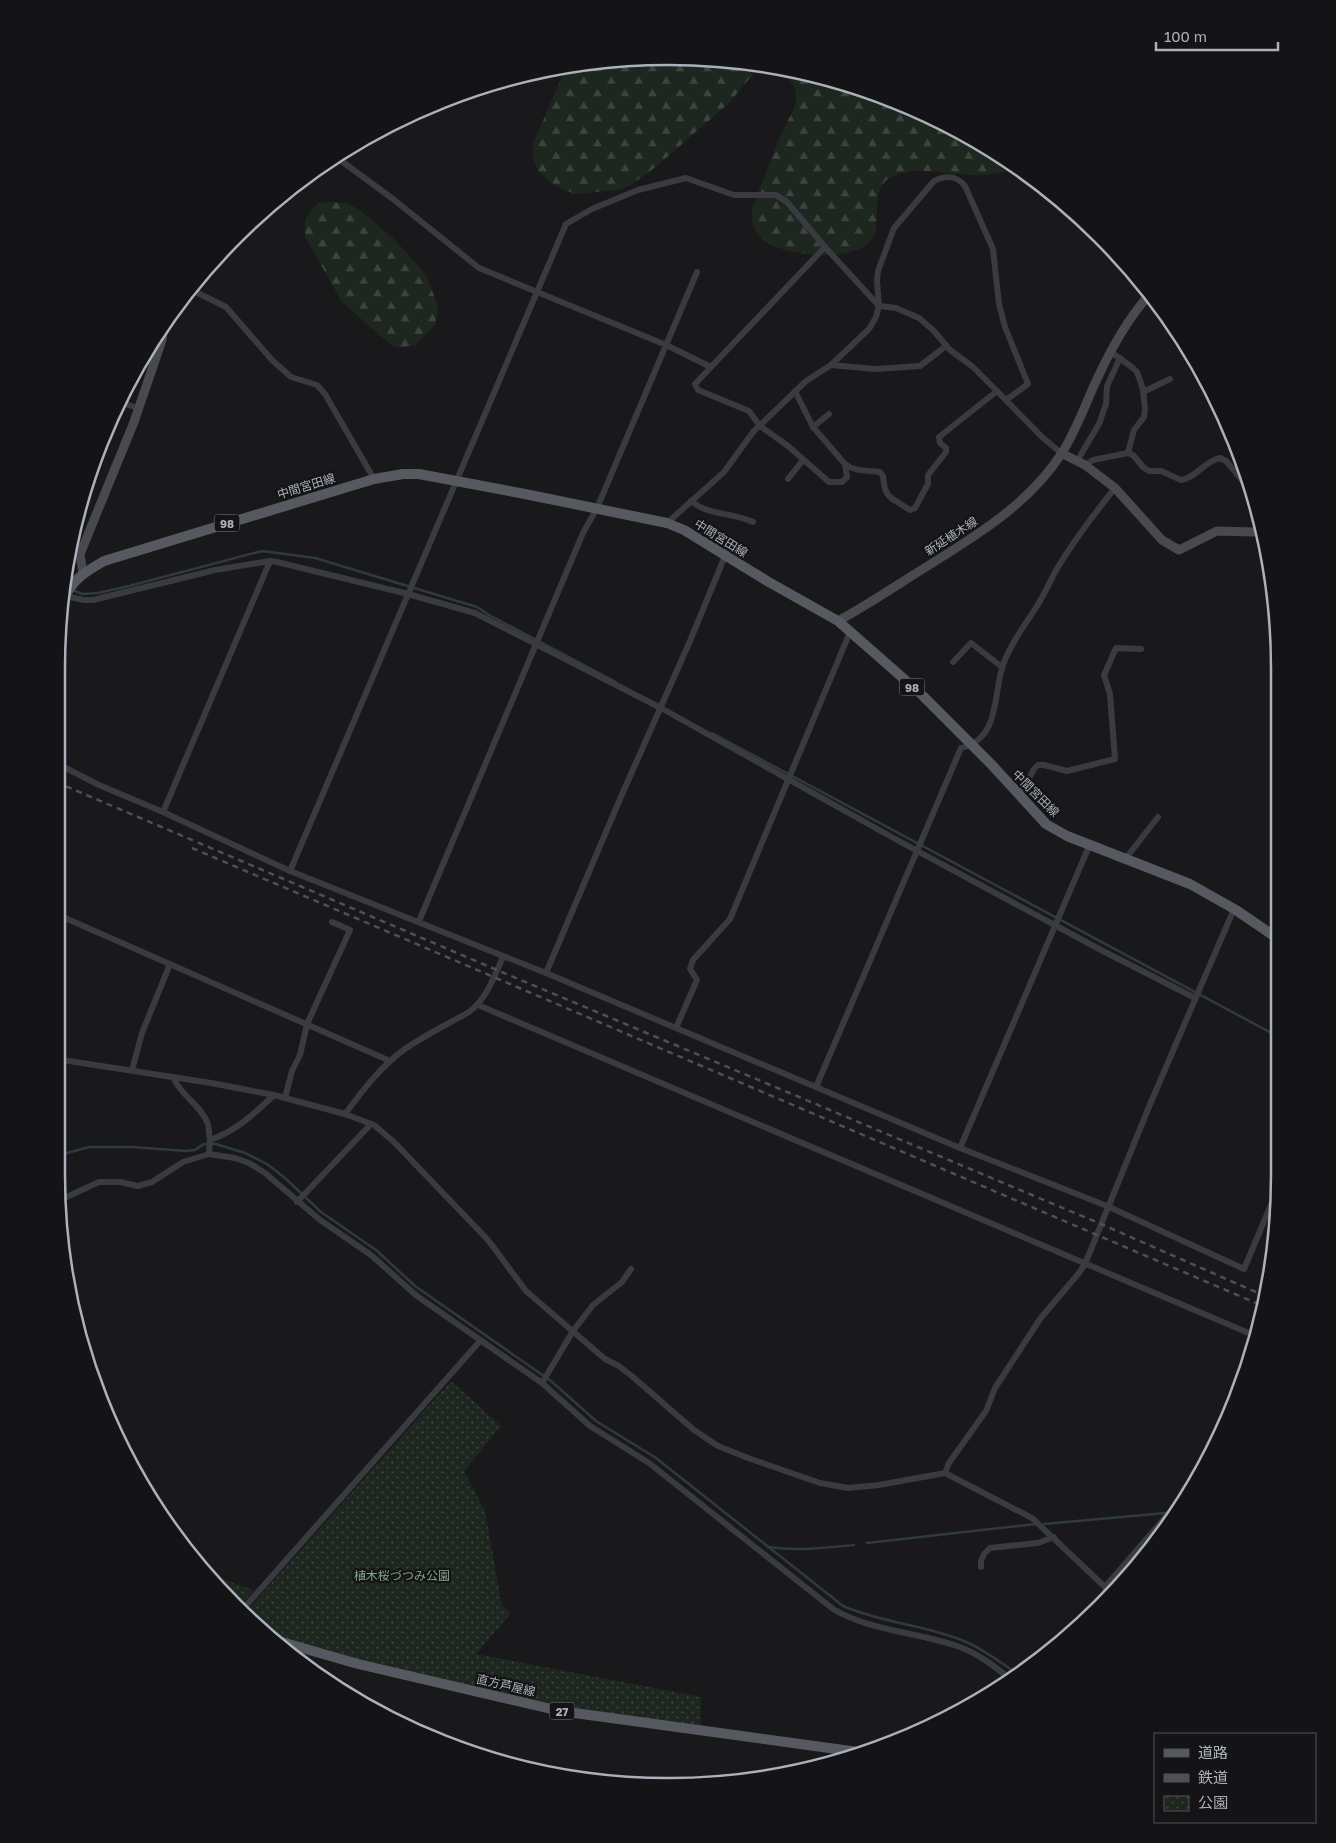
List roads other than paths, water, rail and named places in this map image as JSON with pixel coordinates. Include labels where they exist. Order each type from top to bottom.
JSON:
[{"type":"main road","name":"新延植木線","points":[[838,621],[976,536],[1002,518],[1027,495],[1062,453],[1111,352],[1133,313],[1145,300]]},
{"type":"main road","points":[[83,573],[80,554],[138,408],[161,342]]},
{"type":"main road","points":[[1062,453],[1081,463],[1115,488],[1162,540],[1179,550],[1217,531],[1255,531]]},
{"type":"main road","name":"中間宮田線","points":[[72,579],[104,561],[374,479],[411,474],[456,480],[668,523],[684,530],[725,556],[838,621],[920,693],[1046,824],[1068,836],[1190,884],[1234,909],[1271,934]]},
{"type":"main road","name":"直方芦屋線","points":[[291,1645],[358,1664],[560,1711],[847,1750]]},
{"type":"street","points":[[342,161],[393,199],[479,268],[666,345],[711,367]]},
{"type":"street","points":[[668,523],[724,472],[753,432],[795,391],[830,365],[869,328],[876,318],[879,306],[878,271],[894,228],[934,181],[942,177],[954,177],[965,186],[993,249],[999,304],[1005,327],[1028,384],[1006,400]]},
{"type":"street","points":[[290,871],[566,224],[592,209],[638,190],[686,178],[734,195],[776,195],[787,202],[879,306],[896,308],[919,318],[933,330],[946,346],[973,367],[1042,437],[1062,453]]},
{"type":"street","points":[[825,247],[695,384],[698,390],[749,411],[760,426],[829,482],[842,482],[847,477],[845,464]]},
{"type":"street","points":[[418,921],[538,644],[583,533],[597,508],[697,272]]},
{"type":"street","points":[[196,293],[226,307],[272,360],[290,377],[317,385],[325,394],[374,479]]},
{"type":"street","points":[[830,365],[876,369],[920,366],[946,346]]},
{"type":"street","points":[[1111,352],[1137,372],[1143,392],[1144,417],[1134,430],[1128,453]]},
{"type":"street","points":[[1081,463],[1099,424],[1106,404],[1107,386],[1120,358]]},
{"type":"street","points":[[1143,392],[1170,378]]},
{"type":"street","points":[[795,391],[813,427],[845,464],[857,470],[880,472],[883,476],[887,495],[910,510],[915,508],[928,484],[928,475],[946,452],[946,448],[940,443],[939,437],[997,391]]},
{"type":"street","points":[[126,404],[138,408]]},
{"type":"street","points":[[813,427],[829,414]]},
{"type":"street","points":[[1081,463],[1128,453],[1133,455],[1143,468],[1149,472],[1161,471],[1181,480],[1193,475],[1206,463],[1220,458],[1226,461],[1240,478]]},
{"type":"street","points":[[788,479],[803,460]]},
{"type":"street","points":[[816,1087],[961,748],[971,745],[985,732],[992,721],[1002,667],[1009,648],[1038,605],[1056,571],[1115,488]]},
{"type":"street","points":[[691,501],[708,512],[740,516],[753,522]]},
{"type":"street","points":[[546,973],[725,556]]},
{"type":"street","points":[[163,812],[270,561]]},
{"type":"street","points":[[69,599],[93,600],[215,570],[270,561],[408,594],[475,613],[661,708],[1101,950],[1195,998]]},
{"type":"street","points":[[676,1028],[697,980],[690,969],[693,960],[730,919],[787,778],[850,632]]},
{"type":"street","points":[[953,662],[971,643],[1002,667]]},
{"type":"street","points":[[1020,795],[1038,765],[1067,771],[1115,759],[1110,694],[1104,675],[1116,648],[1140,649]]},
{"type":"street","points":[[65,767],[290,871],[546,973],[960,1148],[1107,1206],[1244,1269],[1270,1207]]},
{"type":"street","points":[[1126,858],[1158,817]]},
{"type":"street","points":[[960,1148],[1090,844]]},
{"type":"street","points":[[945,1473],[949,1463],[986,1411],[995,1388],[1040,1318],[1085,1264],[1107,1206],[1234,909]]},
{"type":"street","points":[[65,918],[390,1061]]},
{"type":"street","points":[[284,1098],[292,1071],[300,1055],[307,1024],[350,930],[332,922]]},
{"type":"street","points":[[345,1114],[370,1081],[390,1061],[406,1048],[478,1005],[488,990],[503,956]]},
{"type":"street","points":[[132,1070],[142,1033],[170,964]]},
{"type":"street","points":[[478,1005],[1249,1333]]},
{"type":"street","points":[[65,1060],[274,1095],[345,1114],[371,1124],[394,1142],[488,1240],[526,1291],[605,1358],[633,1377],[694,1430],[718,1446],[820,1483],[848,1488],[879,1485],[945,1473],[1032,1518],[1106,1588]]},
{"type":"street","points":[[173,1077],[176,1084],[202,1114],[208,1125],[209,1154]]},
{"type":"street","points":[[210,1140],[244,1123],[274,1095]]},
{"type":"street","points":[[297,1202],[371,1124]]},
{"type":"street","points":[[66,1197],[99,1182],[120,1182],[138,1186],[152,1182],[183,1162],[209,1154],[235,1158],[249,1163],[265,1173],[320,1220],[371,1255],[417,1296],[542,1383],[590,1426],[649,1463],[832,1609],[847,1618],[957,1646],[986,1660],[1005,1675]]},
{"type":"street","points":[[542,1383],[573,1331],[593,1305],[622,1282],[631,1269]]},
{"type":"street","points":[[246,1605],[480,1341]]},
{"type":"street","points":[[981,1567],[984,1554],[990,1548],[1038,1543],[1054,1537]]},
{"type":"waterway","points":[[73,590],[82,594],[98,593],[262,551],[315,558],[477,607],[616,682]]},
{"type":"waterway","points":[[712,733],[1271,1033]]},
{"type":"waterway","points":[[65,1154],[89,1147],[132,1147],[186,1151],[195,1150],[204,1144],[216,1144],[245,1153],[267,1164],[321,1212],[376,1250],[415,1286],[551,1381],[596,1421],[656,1458],[843,1606],[858,1612],[934,1631],[964,1641],[985,1652],[1011,1670]]},
{"type":"waterway","points":[[1044,1524],[1166,1513]]},
{"type":"waterway","points":[[867,1543],[1036,1524]]},
{"type":"waterway","points":[[768,1547],[800,1549],[854,1545]]},
{"type":"railway","points":[[65,786],[1101,1224],[1259,1293]]},
{"type":"railway","points":[[192,848],[1257,1303]]},
{"type":"park label","name":"植木桜づつみ公園","points":[[402,1575]]}]
